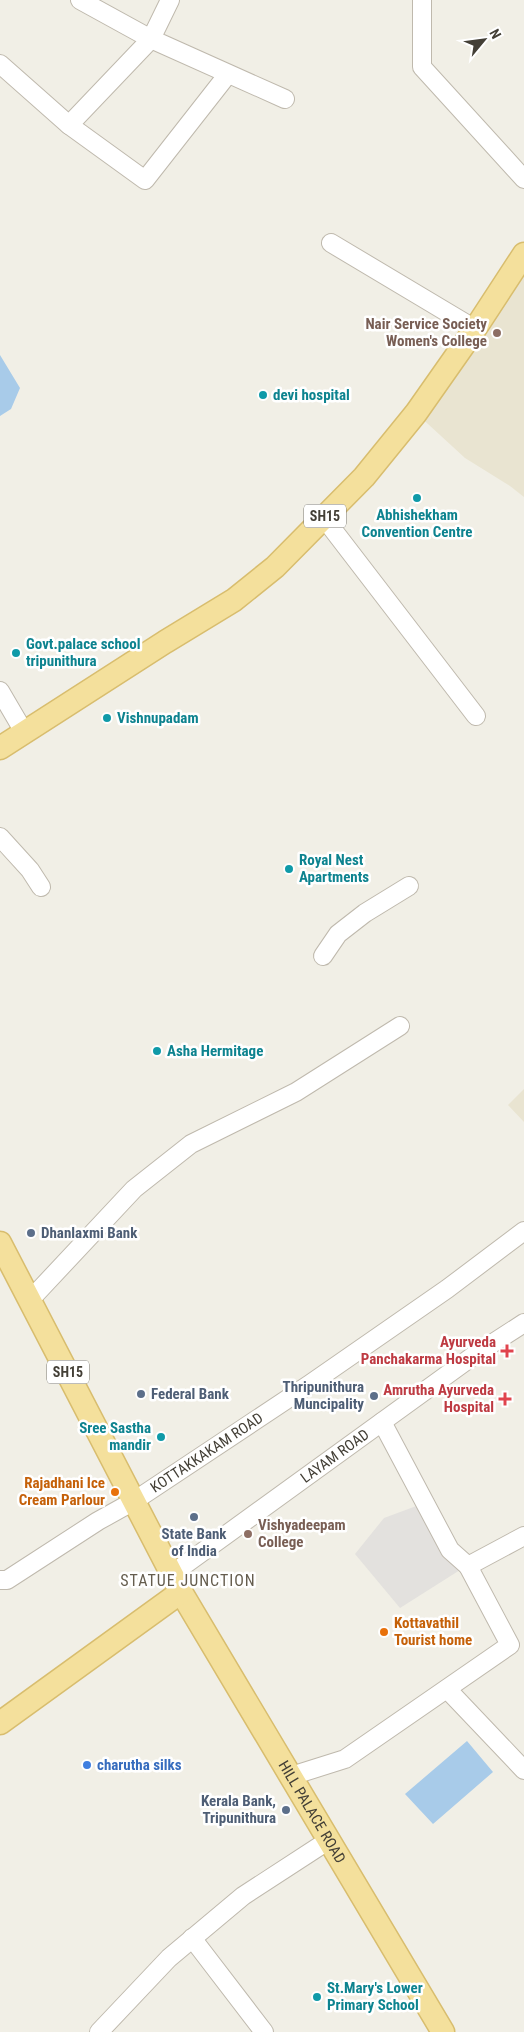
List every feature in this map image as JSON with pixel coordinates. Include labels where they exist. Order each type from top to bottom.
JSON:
[{"type":"main road","name":"SH15","points":[[0,748],[234,600],[269,572],[364,477],[416,413],[475,329],[524,254]]},
{"type":"main road","name":"SH15","points":[[0,1243],[177,1583]]},
{"type":"main road","points":[[0,1723],[177,1583]]},
{"type":"main road","name":"HILL PALACE ROAD","points":[[177,1583],[443,2032]]},
{"type":"street","points":[[80,0],[151,39],[285,99]]},
{"type":"street","points":[[69,125],[151,39],[170,0]]},
{"type":"street","points":[[422,0],[422,67],[524,179]]},
{"type":"street","points":[[0,64],[69,125],[145,180],[228,74]]},
{"type":"street","points":[[331,243],[475,329]]},
{"type":"street","points":[[324,518],[476,716]]},
{"type":"street","points":[[0,691],[24,732]]},
{"type":"street","points":[[0,837],[30,870],[41,888]]},
{"type":"street","points":[[323,956],[338,934],[365,913],[408,886]]},
{"type":"street","points":[[30,1300],[134,1189],[191,1144],[296,1092],[400,1026]]},
{"type":"street","name":"KOTTAKKAKAM ROAD","points":[[0,1580],[7,1580],[134,1501],[310,1384],[448,1289],[524,1231]]},
{"type":"street","name":"LAYAM ROAD","points":[[177,1583],[382,1422],[473,1356],[524,1323]]},
{"type":"street","points":[[290,1776],[345,1759],[510,1645],[468,1566],[450,1550],[382,1422]]},
{"type":"street","points":[[468,1566],[524,1536]]},
{"type":"street","points":[[447,1689],[524,1770]]},
{"type":"street","points":[[99,2032],[169,1958],[192,1938],[243,1896],[328,1840]]},
{"type":"street","points":[[192,1938],[264,2032]]},
{"type":"shaded area","name":"Nair Service Society Women's College","points":[[524,254],[524,497],[465,458],[416,413]]},
{"type":"shaded area","points":[[524,1089],[524,1122],[508,1105]]},
{"type":"shaded area","points":[[419,1505],[460,1570],[400,1608],[355,1554],[384,1518]]},
{"type":"water","points":[[0,355],[20,388],[11,409],[0,416]]},
{"type":"water","points":[[467,1741],[493,1772],[433,1824],[405,1794]]},
{"type":"place","name":"Nair Service Society Women's College","points":[[497,333]]},
{"type":"place","name":"devi hospital","points":[[263,395]]},
{"type":"place","name":"Abhishekham Convention Centre","points":[[417,498]]},
{"type":"place","name":"Govt.palace school tripunithura","points":[[16,653]]},
{"type":"place","name":"Vishnupadam","points":[[107,718]]},
{"type":"place","name":"Royal Nest Apartments","points":[[289,869]]},
{"type":"place","name":"Asha Hermitage","points":[[157,1051]]},
{"type":"place","name":"Dhanlaxmi Bank","points":[[31,1233]]},
{"type":"place","name":"Ayurveda Panchakarma Hospital","points":[[507,1351]]},
{"type":"place","name":"Federal Bank","points":[[141,1394]]},
{"type":"place","name":"Thripunithura Muncipality","points":[[374,1396]]},
{"type":"place","name":"Amrutha Ayurveda Hospital","points":[[505,1399]]},
{"type":"place","name":"Sree Sastha mandir","points":[[161,1437]]},
{"type":"place","name":"Rajadhani Ice Cream Parlour","points":[[115,1492]]},
{"type":"place","name":"State Bank of India","points":[[194,1517]]},
{"type":"place","name":"Vishyadeepam College","points":[[248,1534]]},
{"type":"place","name":"Kottavathil Tourist home","points":[[384,1632]]},
{"type":"place","name":"charutha silks","points":[[87,1765]]},
{"type":"place","name":"Kerala Bank, Tripunithura","points":[[286,1810]]},
{"type":"place","name":"St.Mary's Lower Primary School","points":[[317,1997]]},
{"type":"district","name":"STATUE JUNCTION","points":[[188,1580]]}]
